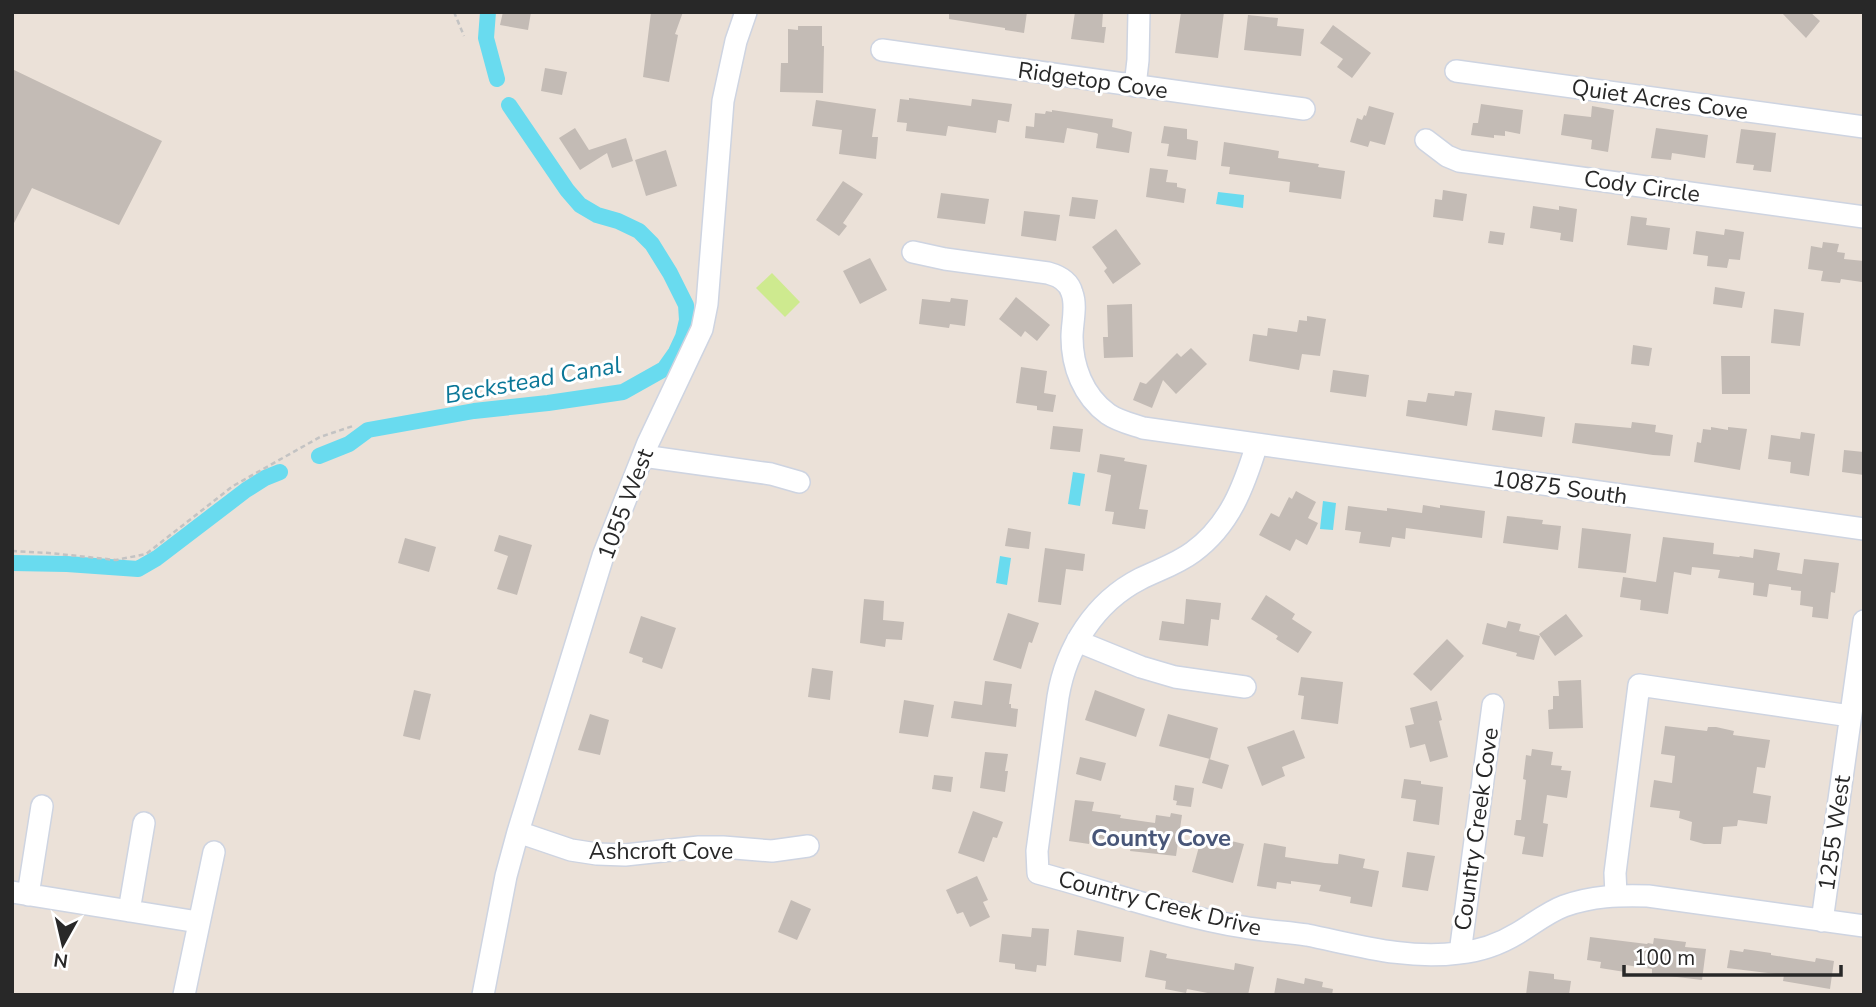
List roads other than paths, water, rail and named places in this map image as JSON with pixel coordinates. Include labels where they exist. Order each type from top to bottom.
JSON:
[{"type":"street","name":"1055 West","points":[[483,995],[506,876],[518,832],[603,556],[643,456],[702,329],[707,304],[723,101],[736,41],[746,12]]},
{"type":"street","points":[[1135,86],[1139,12]]},
{"type":"street","name":"Ridgetop Cove","points":[[882,50],[1304,109]]},
{"type":"street","name":"Quiet Acres Cove","points":[[1456,71],[1864,127]]},
{"type":"street","name":"Cody Circle","points":[[1426,140],[1436,149],[1459,161],[1864,217]]},
{"type":"street","name":"10875 South","points":[[913,252],[944,259],[1048,273],[1063,279],[1069,285],[1074,299],[1072,353],[1084,387],[1108,414],[1143,428],[1864,529]]},
{"type":"street","name":"Country Creek Drive","points":[[1257,444],[1246,481],[1224,521],[1194,552],[1138,580],[1106,603],[1090,621],[1068,658],[1061,677],[1037,851],[1038,873],[1242,927],[1426,956],[1490,947],[1562,907],[1586,899],[1616,895],[1648,896],[1864,926]]},
{"type":"street","points":[[643,456],[771,474],[799,482]]},
{"type":"street","name":"1255 West","points":[[1822,920],[1864,621]]},
{"type":"street","points":[[1077,641],[1175,677],[1245,687]]},
{"type":"street","points":[[1616,895],[1615,873],[1639,685],[1850,716]]},
{"type":"street","name":"Country Creek Cove","points":[[1460,953],[1493,705]]},
{"type":"street","points":[[43,806],[20,893],[198,922]]},
{"type":"street","points":[[130,911],[144,823]]},
{"type":"street","name":"Ashcroft Cove","points":[[518,832],[571,850],[597,855],[637,854],[699,847],[772,851],[808,846]]},
{"type":"street","points":[[184,995],[214,852]]},
{"type":"water","points":[[1218,192],[1244,195],[1243,208],[1216,204]]},
{"type":"water","points":[[1073,472],[1085,474],[1080,506],[1068,504]]},
{"type":"water","points":[[1323,501],[1336,503],[1333,530],[1320,529]]},
{"type":"water","points":[[1000,556],[1011,558],[1007,585],[996,583]]},
{"type":"waterway","name":"Beckstead Canal","points":[[488,12],[486,38],[497,79]]},
{"type":"waterway","name":"Beckstead Canal","points":[[319,456],[349,444],[368,430],[474,411],[623,392],[664,369],[676,352],[687,320],[686,305],[652,244],[639,231],[597,215],[580,205],[509,105]]},
{"type":"waterway","name":"Beckstead Canal","points":[[12,563],[138,569],[157,558],[246,490],[280,472]]},
{"type":"district","name":"County Cove","points":[[1161,838]]}]
